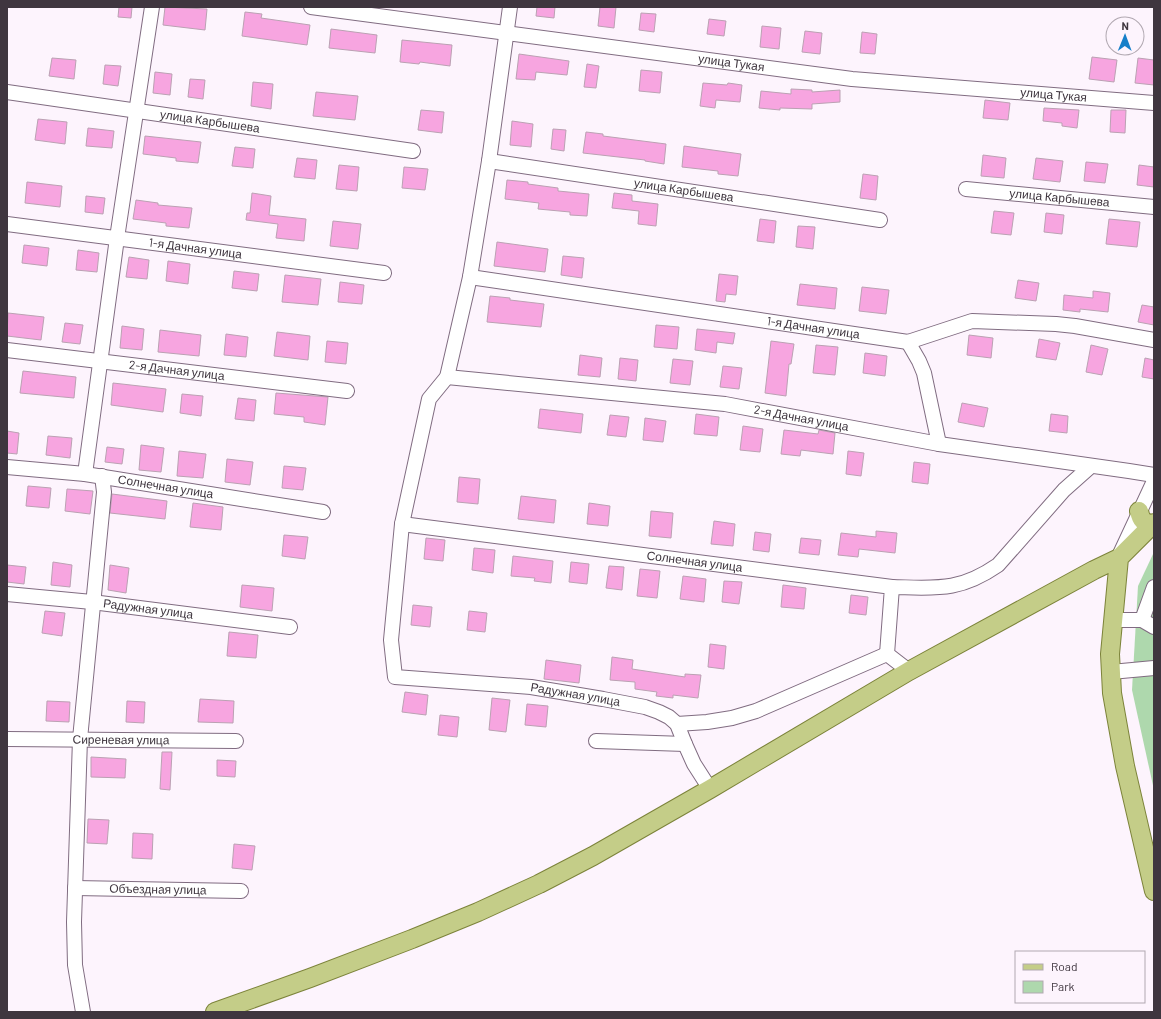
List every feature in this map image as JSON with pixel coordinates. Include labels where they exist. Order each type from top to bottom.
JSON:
[{"type":"main road","points":[[1140,511],[1141,519],[1146,523],[1153,523]]},
{"type":"main road","points":[[215,1012],[310,978],[478,912],[593,856],[909,672],[1094,570],[1119,558],[1153,523]]},
{"type":"main road","points":[[1119,558],[1110,654],[1112,693],[1118,729],[1154,891]]},
{"type":"street","points":[[85,474],[117,238],[152,7]]},
{"type":"street","name":"улица Тукая","points":[[311,7],[852,80],[1154,103]]},
{"type":"street","points":[[402,524],[428,399],[447,377],[470,277],[489,161],[510,7]]},
{"type":"street","name":"улица Карбышева","points":[[7,92],[413,151]]},
{"type":"street","name":"улица Карбышева","points":[[489,161],[880,220]]},
{"type":"street","name":"улица Карбышева","points":[[966,189],[1154,206]]},
{"type":"street","name":"1-я Дачная улица","points":[[7,224],[384,273]]},
{"type":"street","name":"1-я Дачная улица","points":[[470,277],[908,342],[972,321],[1056,324],[1154,340]]},
{"type":"street","points":[[908,342],[924,372],[939,444]]},
{"type":"street","name":"2-я Дачная улица","points":[[7,350],[347,391]]},
{"type":"street","name":"2-я Дачная улица","points":[[447,377],[726,404],[939,444],[1154,475]]},
{"type":"street","name":"Солнечная улица","points":[[402,524],[892,587],[937,588],[960,585],[987,573],[998,565],[1064,490],[1091,466]]},
{"type":"street","name":"Солнечная улица","points":[[7,467],[102,476],[323,512]]},
{"type":"street","points":[[83,1012],[75,965],[75,888],[80,739],[92,602],[104,492],[102,476]]},
{"type":"street","points":[[1119,558],[1154,481]]},
{"type":"street","name":"Радужная улица","points":[[402,524],[392,640],[395,677],[532,687],[553,690],[645,707],[659,712],[677,724]]},
{"type":"street","points":[[887,654],[892,587]]},
{"type":"street","points":[[1142,620],[1151,602],[1154,587]]},
{"type":"street","name":"Радужная улица","points":[[7,594],[92,602],[290,627]]},
{"type":"street","points":[[1113,620],[1142,620],[1154,627]]},
{"type":"street","points":[[887,654],[909,672]]},
{"type":"street","points":[[710,789],[694,764],[684,744],[677,724],[707,722],[732,718],[756,711],[887,654]]},
{"type":"street","points":[[1111,672],[1154,668]]},
{"type":"street","name":"Сиреневая улица","points":[[7,739],[236,741]]},
{"type":"street","points":[[596,742],[684,744]]},
{"type":"street","name":"Объездная улица","points":[[75,888],[241,891]]},
{"type":"green space","points":[[1154,552],[1154,790],[1132,690],[1138,586]]},
{"type":"building","points":[[119,7],[132,7],[131,18],[118,17]]},
{"type":"building","points":[[165,7],[207,9],[205,30],[163,25]]},
{"type":"building","points":[[537,7],[555,7],[554,18],[536,16]]},
{"type":"building","points":[[600,7],[616,7],[614,28],[598,26]]},
{"type":"building","points":[[245,12],[262,14],[261,18],[310,25],[307,45],[242,36]]},
{"type":"building","points":[[641,13],[656,14],[654,32],[639,30]]},
{"type":"building","points":[[709,19],[726,21],[724,36],[707,34]]},
{"type":"building","points":[[762,26],[781,28],[779,49],[760,47]]},
{"type":"building","points":[[331,29],[377,35],[375,53],[329,48]]},
{"type":"building","points":[[805,31],[822,33],[820,54],[802,52]]},
{"type":"building","points":[[862,32],[877,34],[875,54],[860,53]]},
{"type":"building","points":[[402,40],[452,45],[450,66],[420,62],[419,64],[400,62]]},
{"type":"building","points":[[519,54],[569,61],[567,75],[536,72],[535,80],[516,79]]},
{"type":"building","points":[[1092,57],[1117,60],[1114,82],[1089,79]]},
{"type":"building","points":[[52,58],[76,60],[74,79],[49,76]]},
{"type":"building","points":[[1138,58],[1154,60],[1154,85],[1135,83]]},
{"type":"building","points":[[587,64],[599,66],[596,88],[584,87]]},
{"type":"building","points":[[105,65],[121,66],[118,86],[103,84]]},
{"type":"building","points":[[641,70],[662,72],[660,93],[639,91]]},
{"type":"building","points":[[155,72],[172,74],[170,95],[153,93]]},
{"type":"building","points":[[190,79],[205,80],[203,99],[188,97]]},
{"type":"building","points":[[253,82],[273,84],[271,109],[251,106]]},
{"type":"building","points":[[703,83],[727,85],[728,83],[742,85],[740,102],[716,100],[715,108],[700,106]]},
{"type":"building","points":[[791,89],[812,90],[812,92],[840,90],[840,102],[812,104],[812,109],[780,108],[780,110],[759,108],[761,91],[791,94]]},
{"type":"building","points":[[316,92],[358,96],[355,120],[313,116]]},
{"type":"building","points":[[985,100],[1010,103],[1008,120],[983,118]]},
{"type":"building","points":[[1044,108],[1079,110],[1077,128],[1062,126],[1062,123],[1043,121]]},
{"type":"building","points":[[421,110],[444,112],[442,133],[418,130]]},
{"type":"building","points":[[1111,110],[1126,110],[1125,133],[1110,132]]},
{"type":"building","points":[[38,119],[67,122],[65,144],[35,140]]},
{"type":"building","points":[[512,121],[533,124],[531,147],[510,145]]},
{"type":"building","points":[[88,128],[114,131],[112,148],[86,146]]},
{"type":"building","points":[[553,129],[566,130],[564,151],[551,149]]},
{"type":"building","points":[[586,132],[603,134],[603,136],[666,144],[664,164],[645,160],[583,153]]},
{"type":"building","points":[[145,136],[201,142],[198,163],[176,161],[176,158],[143,154]]},
{"type":"building","points":[[684,146],[741,154],[738,176],[718,174],[718,171],[682,167]]},
{"type":"building","points":[[235,147],[255,149],[253,168],[232,166]]},
{"type":"building","points":[[983,155],[1006,158],[1004,178],[981,176]]},
{"type":"building","points":[[297,158],[317,160],[315,179],[294,177]]},
{"type":"building","points":[[1036,158],[1063,161],[1060,182],[1033,179]]},
{"type":"building","points":[[1086,162],[1108,164],[1105,183],[1084,181]]},
{"type":"building","points":[[339,165],[359,167],[357,191],[336,189]]},
{"type":"building","points":[[1139,165],[1154,167],[1154,187],[1137,185]]},
{"type":"building","points":[[404,167],[428,169],[425,190],[402,188]]},
{"type":"building","points":[[863,174],[878,176],[876,200],[860,198]]},
{"type":"building","points":[[507,180],[528,182],[528,184],[558,188],[558,191],[589,194],[587,216],[570,215],[570,212],[538,209],[539,203],[505,199]]},
{"type":"building","points":[[27,182],[62,186],[60,207],[25,203]]},
{"type":"building","points":[[252,193],[271,196],[269,215],[306,219],[304,241],[276,238],[278,224],[246,220],[247,213],[250,213]]},
{"type":"building","points":[[614,193],[632,195],[632,201],[658,204],[656,226],[638,224],[639,211],[612,208]]},
{"type":"building","points":[[86,196],[105,198],[103,214],[85,212]]},
{"type":"building","points":[[136,200],[158,203],[158,205],[192,208],[189,228],[166,226],[166,223],[133,219]]},
{"type":"building","points":[[994,211],[1014,213],[1011,235],[991,233]]},
{"type":"building","points":[[1046,213],[1064,215],[1062,234],[1044,232]]},
{"type":"building","points":[[760,219],[776,221],[774,243],[757,241]]},
{"type":"building","points":[[1109,219],[1140,222],[1137,247],[1106,244]]},
{"type":"building","points":[[333,221],[361,224],[358,249],[330,246]]},
{"type":"building","points":[[798,226],[815,227],[813,249],[796,247]]},
{"type":"building","points":[[497,242],[548,249],[545,272],[494,266]]},
{"type":"building","points":[[24,245],[49,248],[47,266],[22,263]]},
{"type":"building","points":[[78,250],[99,253],[97,272],[76,270]]},
{"type":"building","points":[[563,256],[584,258],[582,278],[561,275]]},
{"type":"building","points":[[129,257],[149,260],[147,279],[126,277]]},
{"type":"building","points":[[168,261],[190,264],[188,284],[166,281]]},
{"type":"building","points":[[234,271],[259,274],[257,291],[232,288]]},
{"type":"building","points":[[719,274],[738,276],[736,295],[726,294],[725,302],[716,301]]},
{"type":"building","points":[[285,275],[321,279],[318,305],[282,302]]},
{"type":"building","points":[[1018,280],[1039,283],[1036,301],[1015,298]]},
{"type":"building","points":[[340,282],[364,285],[362,304],[338,302]]},
{"type":"building","points":[[800,284],[837,288],[835,309],[797,305]]},
{"type":"building","points":[[862,287],[889,290],[886,314],[859,311]]},
{"type":"building","points":[[1093,291],[1110,293],[1108,312],[1080,309],[1080,312],[1063,310],[1064,295],[1093,298]]},
{"type":"building","points":[[490,296],[544,304],[541,327],[487,322]]},
{"type":"building","points":[[1142,305],[1154,307],[1154,325],[1138,322]]},
{"type":"building","points":[[8,313],[44,317],[41,340],[7,336]]},
{"type":"building","points":[[65,323],[83,325],[80,344],[62,342]]},
{"type":"building","points":[[656,325],[679,327],[677,349],[654,347]]},
{"type":"building","points":[[122,326],[144,329],[142,350],[120,348]]},
{"type":"building","points":[[697,329],[735,333],[733,344],[717,342],[716,353],[695,350]]},
{"type":"building","points":[[160,330],[201,335],[199,356],[158,352]]},
{"type":"building","points":[[277,332],[310,336],[308,360],[274,356]]},
{"type":"building","points":[[226,334],[248,337],[246,357],[224,355]]},
{"type":"building","points":[[969,335],[993,338],[991,358],[967,355]]},
{"type":"building","points":[[1039,339],[1060,343],[1056,360],[1036,357]]},
{"type":"building","points":[[327,341],[348,343],[346,364],[325,362]]},
{"type":"building","points":[[771,341],[794,344],[791,364],[789,364],[786,396],[765,393]]},
{"type":"building","points":[[816,345],[838,347],[835,375],[813,373]]},
{"type":"building","points":[[1091,345],[1108,349],[1102,375],[1086,372]]},
{"type":"building","points":[[865,353],[887,356],[885,376],[863,373]]},
{"type":"building","points":[[580,355],[602,358],[600,377],[578,375]]},
{"type":"building","points":[[620,358],[638,360],[636,381],[618,379]]},
{"type":"building","points":[[1145,358],[1154,360],[1154,379],[1142,377]]},
{"type":"building","points":[[673,359],[693,361],[690,385],[670,383]]},
{"type":"building","points":[[723,366],[742,368],[739,389],[720,387]]},
{"type":"building","points":[[23,371],[76,377],[74,398],[20,393]]},
{"type":"building","points":[[113,383],[166,389],[163,412],[111,405]]},
{"type":"building","points":[[276,393],[328,397],[325,425],[304,422],[304,417],[274,414]]},
{"type":"building","points":[[182,394],[203,396],[201,416],[180,413]]},
{"type":"building","points":[[238,398],[256,400],[254,421],[235,419]]},
{"type":"building","points":[[962,403],[988,408],[984,427],[958,422]]},
{"type":"building","points":[[540,409],[583,414],[581,433],[538,428]]},
{"type":"building","points":[[696,414],[719,417],[717,436],[694,434]]},
{"type":"building","points":[[1051,414],[1068,416],[1067,433],[1049,431]]},
{"type":"building","points":[[610,415],[629,417],[626,437],[607,435]]},
{"type":"building","points":[[645,418],[666,421],[663,442],[643,440]]},
{"type":"building","points":[[743,426],[763,429],[760,452],[740,450]]},
{"type":"building","points":[[784,430],[818,434],[819,430],[835,433],[833,454],[801,450],[800,456],[781,454]]},
{"type":"building","points":[[7,431],[19,433],[17,454],[7,453]]},
{"type":"building","points":[[48,436],[72,438],[70,458],[46,455]]},
{"type":"building","points":[[141,445],[164,448],[161,472],[139,470]]},
{"type":"building","points":[[107,447],[124,449],[122,464],[105,462]]},
{"type":"building","points":[[179,451],[206,454],[203,478],[177,476]]},
{"type":"building","points":[[848,451],[864,453],[861,476],[846,474]]},
{"type":"building","points":[[227,459],[253,462],[250,485],[225,482]]},
{"type":"building","points":[[914,462],[930,464],[928,484],[912,482]]},
{"type":"building","points":[[284,466],[306,468],[303,490],[282,488]]},
{"type":"building","points":[[459,477],[480,479],[478,504],[457,502]]},
{"type":"building","points":[[28,486],[51,488],[49,508],[26,506]]},
{"type":"building","points":[[67,489],[93,491],[90,514],[65,511]]},
{"type":"building","points":[[112,494],[167,501],[165,519],[110,513]]},
{"type":"building","points":[[521,496],[556,500],[554,523],[518,519]]},
{"type":"building","points":[[193,503],[223,507],[221,530],[190,527]]},
{"type":"building","points":[[589,503],[610,506],[608,526],[587,524]]},
{"type":"building","points":[[651,511],[673,513],[671,538],[649,536]]},
{"type":"building","points":[[714,521],[735,524],[733,546],[711,544]]},
{"type":"building","points":[[876,531],[897,533],[895,553],[859,549],[858,557],[838,555],[841,533],[876,537]]},
{"type":"building","points":[[755,532],[771,534],[769,552],[753,550]]},
{"type":"building","points":[[284,535],[308,537],[305,559],[282,556]]},
{"type":"building","points":[[426,538],[445,540],[443,561],[424,559]]},
{"type":"building","points":[[801,538],[821,540],[819,555],[799,553]]},
{"type":"building","points":[[474,548],[495,550],[493,573],[472,570]]},
{"type":"building","points":[[513,556],[553,561],[551,583],[534,581],[535,578],[511,576]]},
{"type":"building","points":[[53,562],[72,565],[70,587],[51,585]]},
{"type":"building","points":[[571,562],[589,564],[587,584],[569,582]]},
{"type":"building","points":[[7,565],[26,567],[24,584],[7,582]]},
{"type":"building","points":[[110,565],[129,568],[126,593],[108,590]]},
{"type":"building","points":[[609,566],[624,567],[622,590],[606,588]]},
{"type":"building","points":[[640,569],[660,571],[657,598],[637,596]]},
{"type":"building","points":[[683,576],[706,579],[704,602],[680,599]]},
{"type":"building","points":[[724,581],[742,582],[739,604],[722,602]]},
{"type":"building","points":[[242,585],[274,588],[272,611],[240,607]]},
{"type":"building","points":[[783,585],[806,588],[804,609],[781,607]]},
{"type":"building","points":[[851,595],[868,597],[866,615],[849,613]]},
{"type":"building","points":[[413,605],[432,607],[430,627],[411,625]]},
{"type":"building","points":[[45,611],[65,613],[62,636],[42,633]]},
{"type":"building","points":[[469,611],[487,613],[485,632],[467,630]]},
{"type":"building","points":[[229,632],[258,635],[256,658],[227,656]]},
{"type":"building","points":[[710,644],[726,646],[724,669],[708,667]]},
{"type":"building","points":[[612,657],[633,660],[632,669],[685,677],[685,674],[701,675],[698,698],[673,695],[673,698],[656,696],[657,692],[635,689],[635,682],[610,680]]},
{"type":"building","points":[[546,660],[581,665],[579,683],[544,679]]},
{"type":"building","points":[[405,692],[428,695],[426,715],[402,712]]},
{"type":"building","points":[[492,698],[510,700],[506,732],[489,730]]},
{"type":"building","points":[[200,699],[234,701],[233,723],[198,722]]},
{"type":"building","points":[[47,701],[70,702],[69,722],[46,721]]},
{"type":"building","points":[[127,701],[145,702],[144,723],[126,722]]},
{"type":"building","points":[[527,704],[548,706],[546,727],[525,725]]},
{"type":"building","points":[[440,715],[459,717],[457,737],[438,735]]},
{"type":"building","points":[[162,752],[172,752],[170,790],[160,789]]},
{"type":"building","points":[[91,757],[126,759],[125,778],[91,777]]},
{"type":"building","points":[[217,760],[236,761],[235,777],[217,776]]},
{"type":"building","points":[[88,819],[109,820],[107,844],[87,843]]},
{"type":"building","points":[[133,833],[153,834],[152,859],[132,858]]},
{"type":"building","points":[[234,844],[255,846],[252,870],[232,868]]}]
